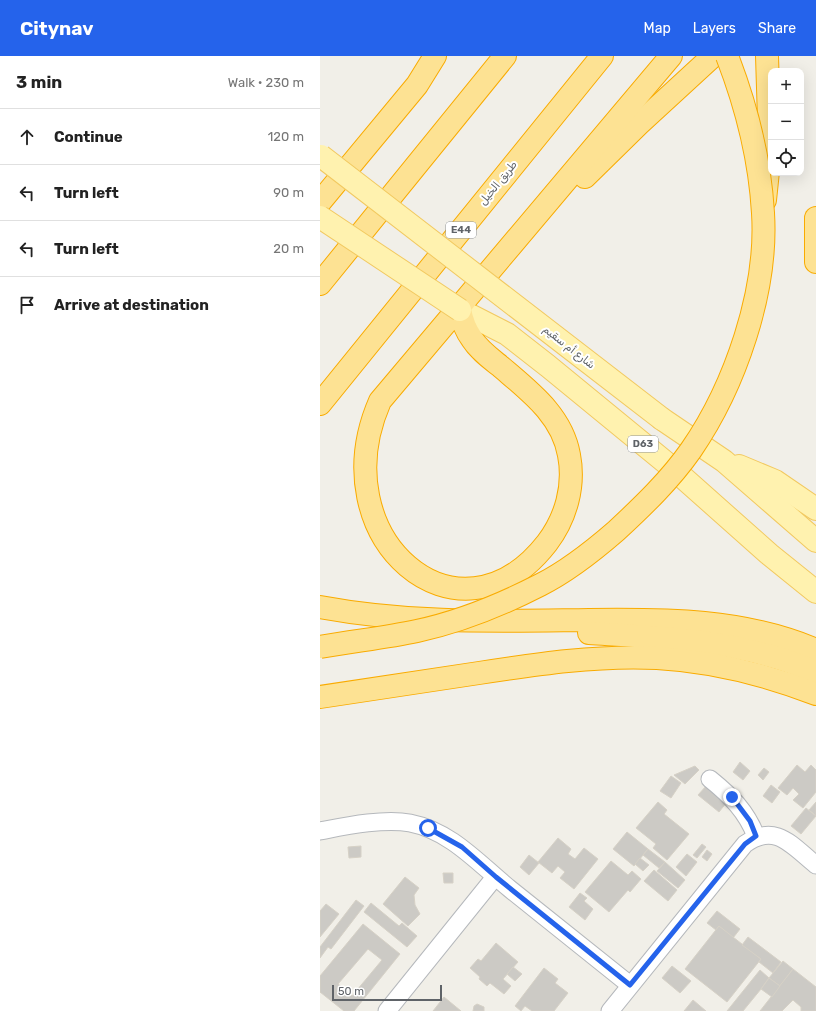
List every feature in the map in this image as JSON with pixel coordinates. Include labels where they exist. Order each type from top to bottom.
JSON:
[{"type":"highway","points":[[320,202],[417,85],[434,56]]},
{"type":"highway","points":[[320,284],[505,56]]},
{"type":"highway","name":"طريق الخيل","points":[[320,404],[602,56]]},
{"type":"highway","points":[[460,310],[472,340],[551,413],[566,442],[571,471],[570,486],[564,514],[559,526],[541,550],[530,561],[505,578],[475,588],[459,588],[428,584],[413,578],[386,561],[375,550],[362,530],[353,509],[350,493],[350,473],[353,454],[362,429],[380,401],[671,56]]},
{"type":"highway","points":[[517,237],[544,218],[634,128],[712,56]]},
{"type":"highway","points":[[727,56],[742,102],[755,154],[763,213]]},
{"type":"highway","points":[[320,647],[416,631],[463,618],[499,604],[561,573],[597,547],[639,510],[690,452],[712,417],[733,370],[743,341],[758,285],[762,257],[763,213],[770,152],[768,56]]},
{"type":"highway","points":[[816,223],[816,262]]},
{"type":"highway","points":[[320,607],[389,618],[432,621],[620,619],[709,622],[762,632],[816,650]]},
{"type":"highway","points":[[517,621],[546,628],[577,632],[694,640],[735,646],[786,660],[816,672]]},
{"type":"highway","points":[[320,697],[545,663],[620,658],[665,659],[731,668],[773,679],[816,694]]},
{"type":"main road","name":"شارع أم سقيم","points":[[320,155],[662,419],[724,462],[816,541]]},
{"type":"main road","name":"D63","points":[[320,216],[460,310],[507,334],[670,466],[769,554],[816,592]]},
{"type":"main road","points":[[724,462],[775,481],[816,509]]},
{"type":"street","points":[[710,779],[732,797],[742,808],[750,821],[756,836]]},
{"type":"street","points":[[320,831],[389,822],[409,822],[446,836],[462,847],[496,877],[630,985]]},
{"type":"street","points":[[610,1011],[745,844],[756,836],[770,834],[784,839],[816,865]]},
{"type":"street","points":[[387,1011],[496,877]]},
{"type":"building","points":[[740,762],[750,771],[743,780],[733,772]]},
{"type":"building","points":[[797,765],[805,772],[811,765],[816,770],[816,792],[803,808],[793,800],[799,794],[793,788],[787,795],[778,788]]},
{"type":"building","points":[[695,766],[699,770],[685,784],[674,775]]},
{"type":"building","points":[[764,768],[769,772],[763,780],[758,775]]},
{"type":"building","points":[[671,776],[681,783],[671,798],[660,791]]},
{"type":"building","points":[[707,785],[727,802],[719,812],[698,795]]},
{"type":"building","points":[[771,785],[780,792],[772,803],[763,796]]},
{"type":"building","points":[[658,802],[667,810],[664,814],[689,834],[667,860],[653,848],[656,844],[636,828]]},
{"type":"building","points":[[816,802],[816,816],[809,810]]},
{"type":"building","points":[[806,808],[816,816],[801,834],[791,826]]},
{"type":"building","points":[[627,832],[648,849],[634,866],[613,849]]},
{"type":"building","points":[[558,838],[571,849],[568,854],[575,859],[584,848],[598,859],[574,889],[560,878],[565,872],[558,866],[552,873],[538,862]]},
{"type":"building","points":[[702,844],[706,847],[697,858],[693,855]]},
{"type":"building","points":[[361,846],[361,857],[349,858],[348,847]]},
{"type":"building","points":[[648,849],[665,862],[659,868],[643,855]]},
{"type":"building","points":[[707,850],[712,854],[707,861],[702,857]]},
{"type":"building","points":[[687,854],[697,862],[686,876],[676,867]]},
{"type":"building","points":[[529,855],[539,863],[529,875],[520,867]]},
{"type":"building","points":[[640,858],[649,865],[643,871],[635,864]]},
{"type":"building","points":[[611,861],[628,875],[632,871],[641,879],[630,892],[628,890],[609,912],[585,892]]},
{"type":"building","points":[[665,862],[685,880],[678,888],[657,871]]},
{"type":"building","points":[[654,870],[677,890],[668,901],[644,881]]},
{"type":"building","points":[[443,873],[453,873],[453,883],[444,883]]},
{"type":"building","points":[[405,877],[419,888],[414,895],[415,905],[420,914],[408,926],[383,904]]},
{"type":"building","points":[[580,893],[587,898],[584,901],[593,909],[585,920],[569,907]]},
{"type":"building","points":[[356,900],[364,906],[331,949],[328,947],[320,958],[320,947]]},
{"type":"building","points":[[371,903],[399,926],[402,923],[417,936],[407,947],[364,912]]},
{"type":"building","points":[[326,904],[339,914],[320,937],[320,911]]},
{"type":"building","points":[[717,911],[740,929],[733,938],[719,926],[716,930],[707,923]]},
{"type":"building","points":[[363,924],[400,954],[354,1011],[344,1011],[320,992],[320,976]],"holes":[[[368,949],[382,960],[352,996],[338,984]]]},
{"type":"building","points":[[719,926],[761,959],[727,1002],[685,969]]},
{"type":"building","points":[[748,937],[781,962],[773,973],[759,962],[761,959],[742,945]]},
{"type":"building","points":[[496,943],[518,962],[503,979],[511,986],[504,994],[490,983],[487,986],[470,968],[478,959],[481,961]]},
{"type":"building","points":[[783,961],[793,969],[780,986],[769,978]]},
{"type":"building","points":[[672,966],[691,981],[680,993],[662,978]]},
{"type":"building","points":[[513,967],[522,974],[515,981],[507,974]]},
{"type":"building","points":[[544,968],[558,979],[555,983],[568,993],[554,1011],[532,1011],[525,1006],[521,1011],[515,1006]]},
{"type":"building","points":[[793,969],[816,987],[816,1011],[801,1011],[801,1007],[793,1000],[782,1011],[760,1011]]},
{"type":"building","points":[[760,970],[769,978],[761,989],[743,1011],[727,1011]]},
{"type":"building","points":[[769,978],[780,986],[772,997],[761,989]]},
{"type":"building","points":[[444,997],[461,1011],[433,1011]]},
{"type":"building","points":[[693,1000],[706,1011],[684,1011]]},
{"type":"building","points":[[477,1004],[484,1007],[484,1011],[473,1011],[474,1006]]},
{"type":"route","points":[[428,828],[446,836],[462,847],[496,877],[630,985],[745,844],[756,836],[750,821],[742,808],[732,797]]}]
